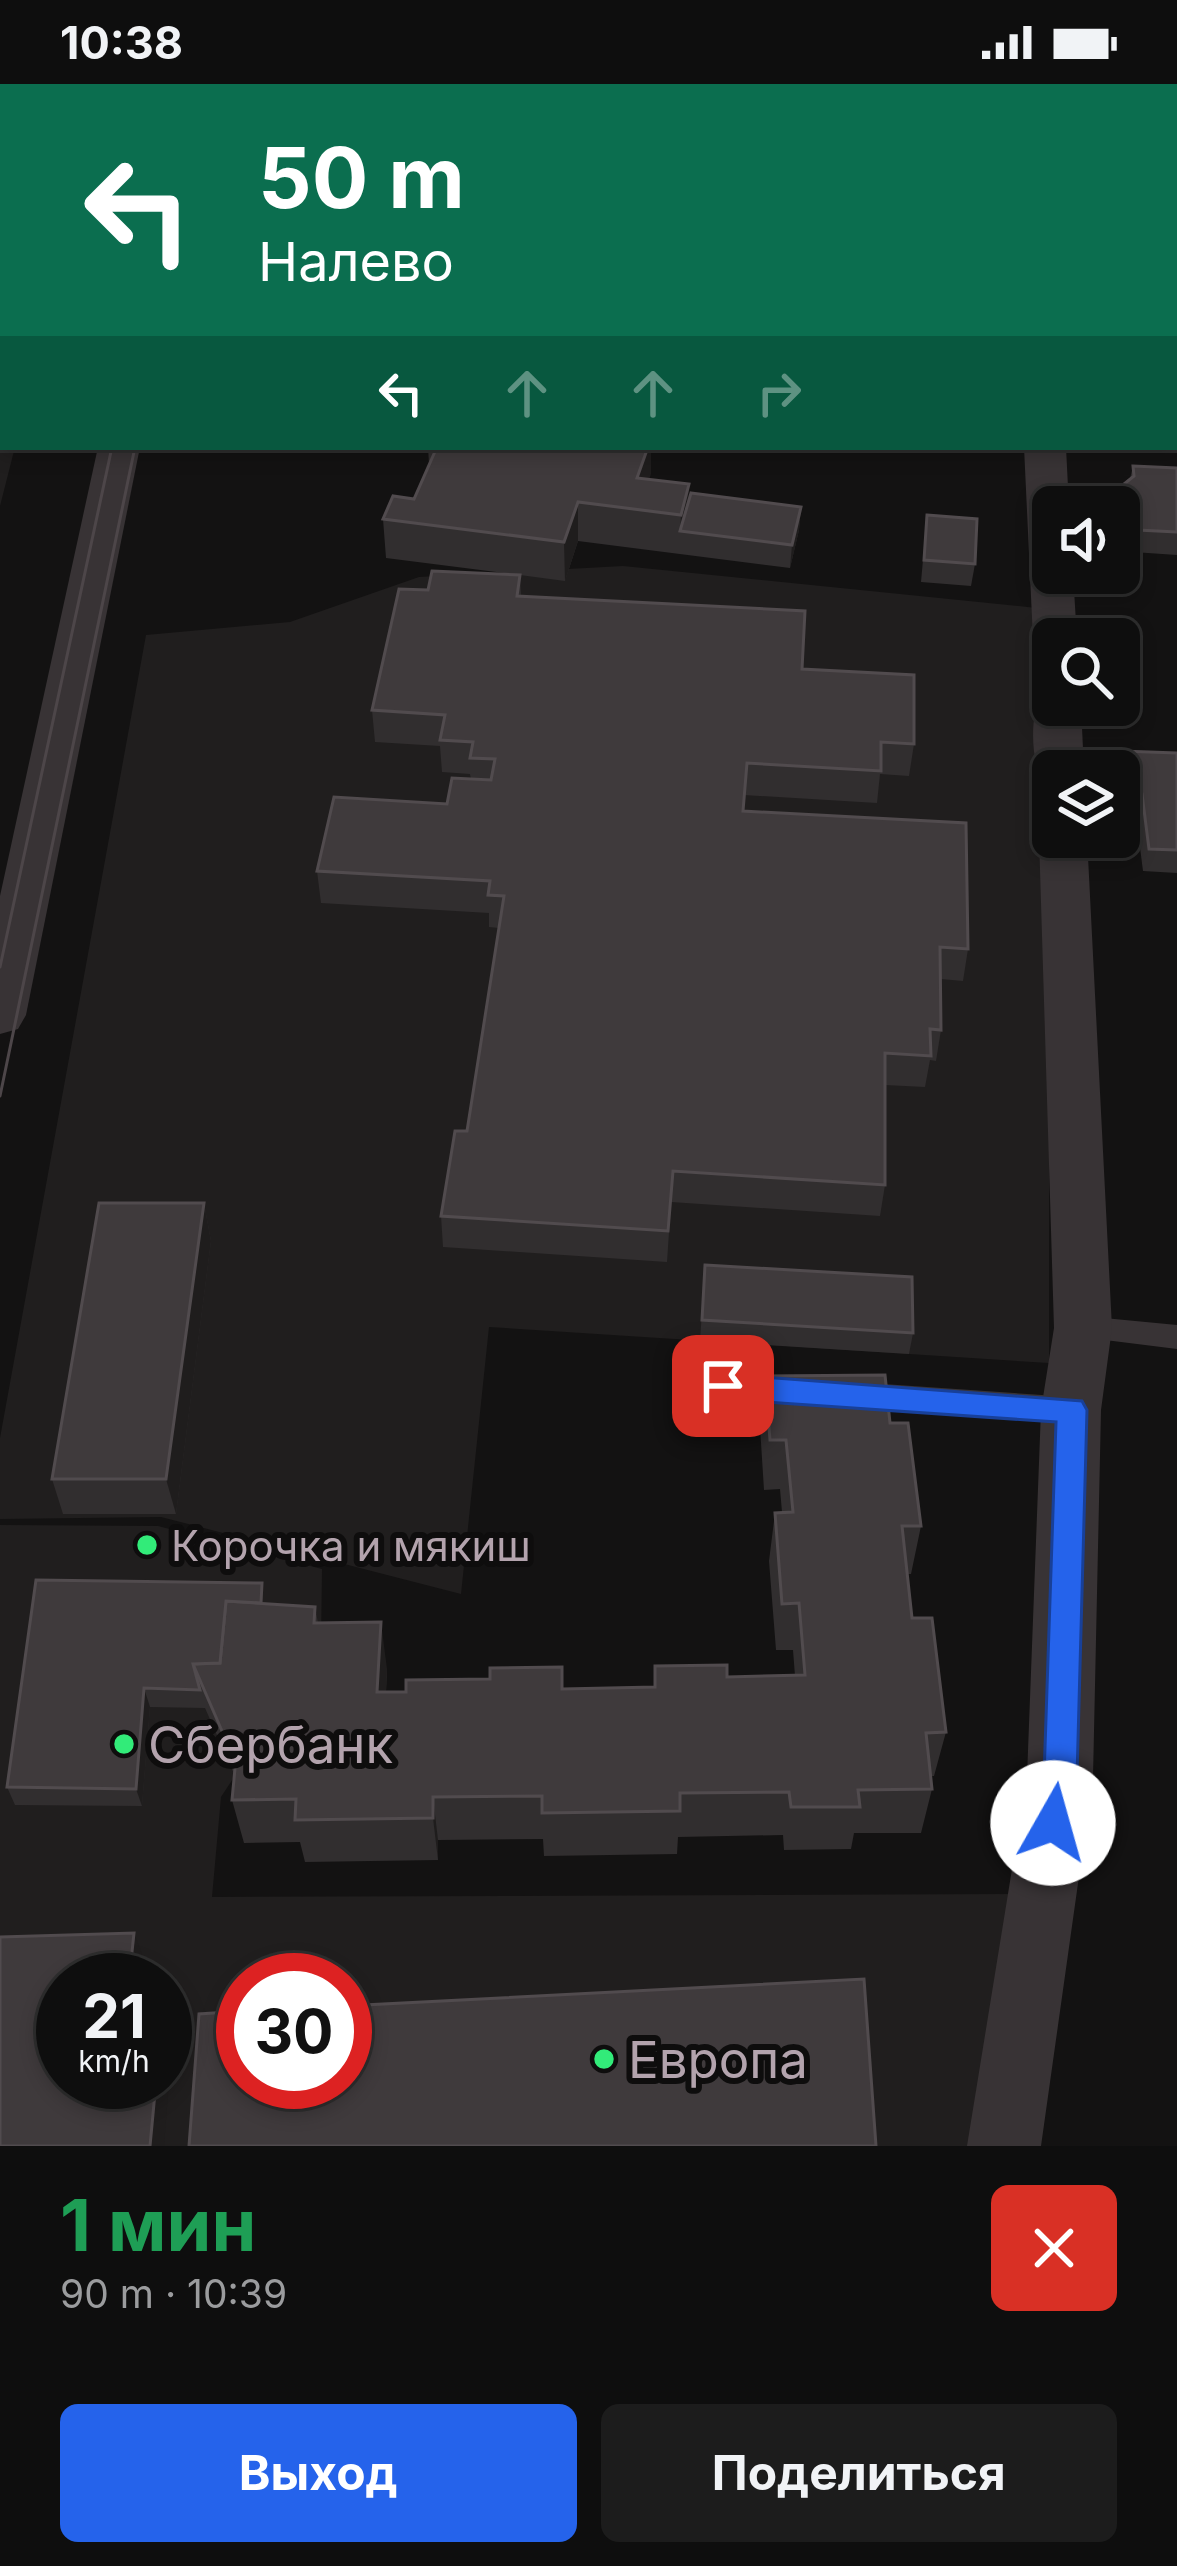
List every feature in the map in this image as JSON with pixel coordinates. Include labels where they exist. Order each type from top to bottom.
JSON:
[{"type":"street","points":[[0,1015],[118,450]]},
{"type":"street","points":[[1045,450],[1054,618]]},
{"type":"street","points":[[1004,2146],[1060,1777],[1072,1410],[1083,1328],[1064,858]]},
{"type":"lane","points":[[1083,1328],[1177,1337]]},
{"type":"lane","points":[[723,1386],[1072,1410]]},
{"type":"shaded area","points":[[0,450],[14,450],[0,506]]},
{"type":"shaded area","points":[[623,566],[1037,608],[1037,618],[1032,618],[1032,726],[1040,726],[1041,750],[1032,750],[1032,858],[1043,858],[1049,1363],[489,1327],[461,1594],[161,1517],[0,1519],[0,1438],[146,635],[290,622],[419,577]]},
{"type":"shaded area","points":[[0,1525],[158,1526],[322,1569],[321,1644],[221,1797],[212,1897],[1013,1894],[986,2146],[0,2146]]},
{"type":"building","points":[[436,450],[647,450],[637,478],[689,484],[681,515],[578,502],[564,542],[383,519],[393,496],[414,499]]},
{"type":"building","points":[[1133,466],[1177,468],[1177,532],[1140,530],[1140,486],[1124,484],[1134,476]]},
{"type":"building","points":[[691,493],[801,507],[792,545],[680,531]]},
{"type":"building","points":[[927,515],[977,519],[975,564],[924,560]]},
{"type":"building","points":[[432,571],[520,575],[517,596],[805,611],[802,669],[914,675],[914,744],[881,742],[881,771],[747,763],[743,811],[966,823],[968,949],[940,947],[941,1030],[930,1029],[931,1056],[885,1053],[885,1185],[673,1171],[668,1231],[441,1216],[455,1131],[467,1131],[504,896],[488,895],[490,881],[317,871],[334,797],[447,804],[452,778],[491,780],[495,759],[470,758],[473,742],[440,740],[445,715],[372,710],[399,589],[428,590]]},
{"type":"building","points":[[1140,752],[1177,753],[1177,850],[1149,849]]},
{"type":"building","points":[[99,1203],[204,1203],[166,1479],[52,1479]]},
{"type":"building","points":[[705,1265],[912,1277],[913,1333],[702,1320]]},
{"type":"building","points":[[885,1375],[890,1423],[908,1423],[921,1526],[902,1526],[912,1618],[932,1618],[946,1732],[926,1733],[932,1789],[858,1790],[860,1807],[791,1807],[789,1792],[680,1793],[680,1811],[542,1813],[542,1796],[433,1797],[433,1818],[295,1820],[296,1799],[232,1800],[238,1737],[225,1738],[193,1664],[220,1663],[226,1601],[315,1607],[314,1623],[381,1622],[377,1692],[406,1692],[406,1680],[490,1679],[490,1668],[562,1667],[562,1689],[655,1687],[655,1666],[727,1665],[727,1677],[805,1675],[799,1603],[782,1604],[775,1513],[793,1512],[786,1440],[770,1440],[765,1376]]},
{"type":"building","points":[[36,1580],[262,1583],[261,1603],[226,1601],[220,1663],[193,1664],[200,1690],[144,1688],[136,1789],[7,1787]]},
{"type":"building","points":[[134,1933],[132,1953],[36,1953],[36,2109],[153,2109],[150,2146],[0,2146],[0,1937]]},
{"type":"building","name":"Европа","points":[[864,1979],[876,2146],[189,2146],[199,2014],[216,2013],[216,2109],[372,2109],[372,2005]]},
{"type":"tram line","points":[[0,967],[111,450]]},
{"type":"tram line","points":[[0,1096],[134,450]]},
{"type":"place","name":"Корочка и мякиш","points":[[147,1545]]},
{"type":"place","name":"Сбербанк","points":[[124,1744]]},
{"type":"place","name":"Европа","points":[[604,2059]]},
{"type":"route","points":[[723,1386],[1072,1410],[1060,1777],[1053,1823]]}]
